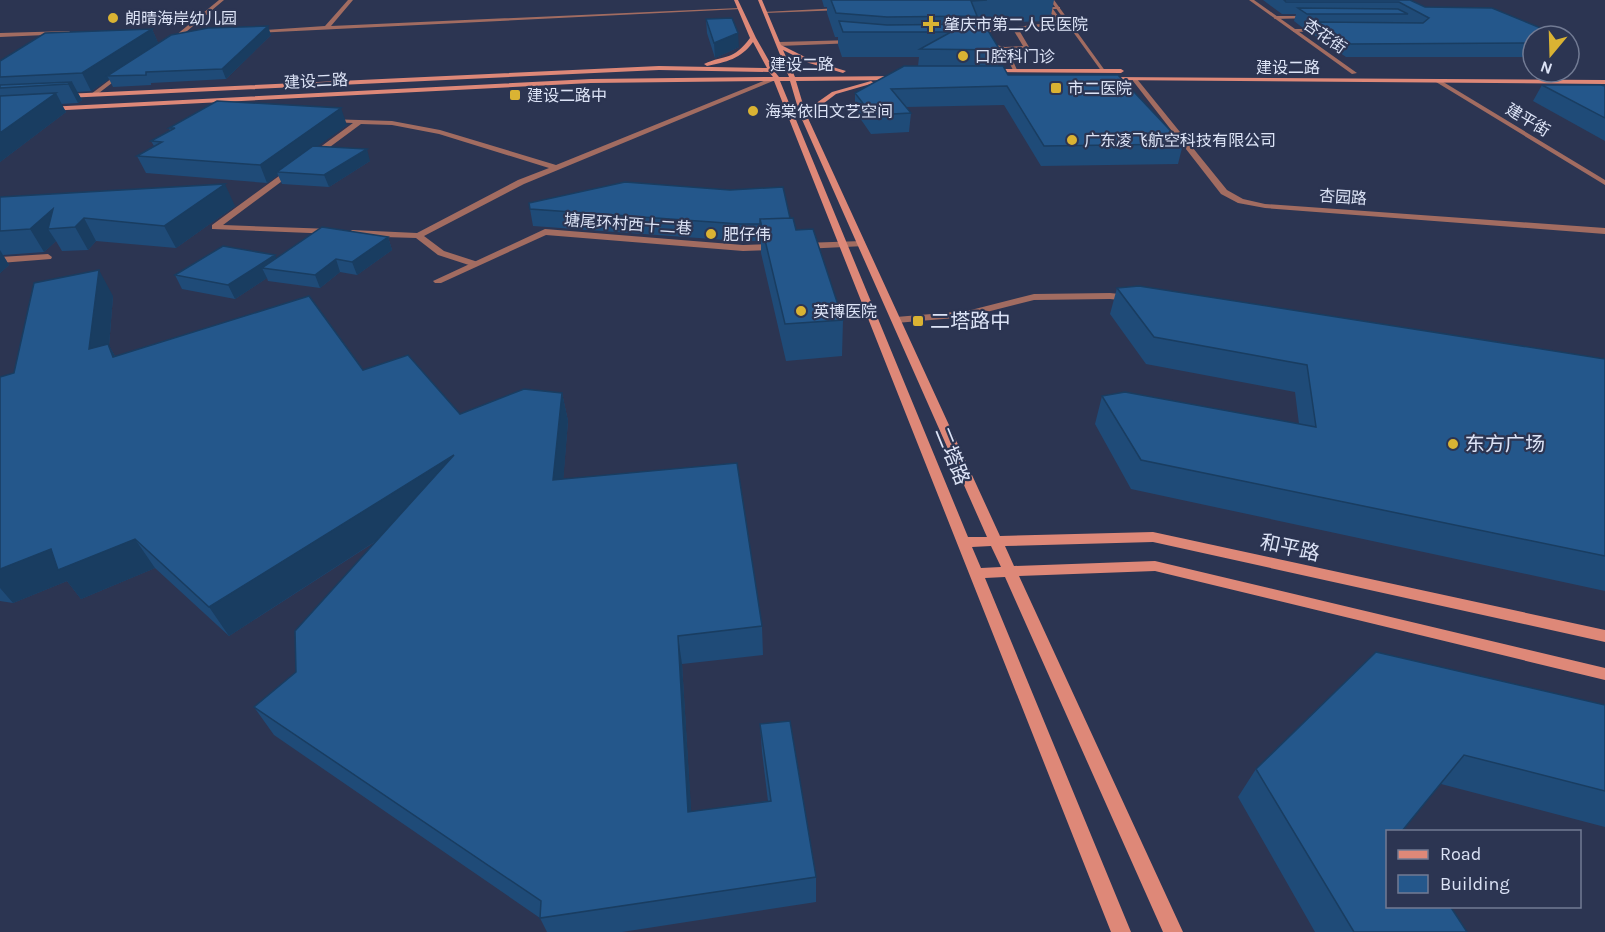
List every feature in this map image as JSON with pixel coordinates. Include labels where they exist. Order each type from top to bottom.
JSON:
[{"type":"main road","name":"二塔路","points":[[736,0],[773,74],[844,245],[1121,932]]},
{"type":"main road","points":[[760,0],[788,70]]},
{"type":"main road","points":[[659,68],[732,58],[742,54],[753,38]]},
{"type":"main road","points":[[779,45],[811,62],[843,71]]},
{"type":"main road","name":"建设二路","points":[[58,96],[659,68],[773,74],[792,78],[904,78]]},
{"type":"main road","name":"二塔路","points":[[788,70],[803,115],[1173,932]]},
{"type":"main road","name":"建设二路","points":[[35,109],[773,74],[796,70]]},
{"type":"main road","name":"建设二路","points":[[814,70],[900,71]]},
{"type":"main road","points":[[591,81],[599,77],[600,74],[596,71]]},
{"type":"main road","name":"建设二路","points":[[981,71],[1521,74]]},
{"type":"main road","points":[[803,115],[834,93],[893,78]]},
{"type":"main road","points":[[985,78],[1066,79]]},
{"type":"main road","name":"建设二路","points":[[1101,79],[1605,81]]},
{"type":"main road","name":"和平路","points":[[963,542],[1153,537],[1605,636]]},
{"type":"main road","points":[[976,573],[1155,566],[1605,674]]},
{"type":"street","points":[[165,46],[183,34],[222,0]]},
{"type":"street","points":[[326,28],[351,0]]},
{"type":"street","points":[[1016,28],[1026,47],[1005,49],[981,44],[974,30],[1060,23],[1043,0]]},
{"type":"street","points":[[1052,0],[1104,71]]},
{"type":"street","name":"杏花街","points":[[1251,0],[1354,73]]},
{"type":"street","points":[[1049,8],[1058,8]]},
{"type":"street","points":[[242,32],[739,9]]},
{"type":"street","points":[[765,12],[849,9]]},
{"type":"street","points":[[1276,18],[1312,18]]},
{"type":"street","points":[[1295,31],[1340,32]]},
{"type":"street","points":[[0,35],[72,32],[63,38]]},
{"type":"street","points":[[183,34],[195,34]]},
{"type":"street","points":[[779,45],[841,41],[863,43]]},
{"type":"street","points":[[1005,49],[1016,71]]},
{"type":"street","points":[[93,94],[130,69]]},
{"type":"street","points":[[360,121],[215,227],[418,236],[521,182],[773,74]]},
{"type":"street","name":"杏园路","points":[[1135,80],[1224,192],[1241,201],[1265,206],[1605,231]]},
{"type":"street","name":"建平街","points":[[1438,81],[1605,183]]},
{"type":"street","points":[[227,109],[241,99]]},
{"type":"street","points":[[325,119],[392,123],[440,132],[558,168]]},
{"type":"street","name":"塘尾环村西十二巷","points":[[438,281],[545,232],[743,248],[862,244]]},
{"type":"street","points":[[418,236],[441,253],[475,264]]},
{"type":"street","points":[[0,260],[48,257]]},
{"type":"street","points":[[896,320],[967,314],[1034,297],[1110,296],[1144,300]]},
{"type":"building","points":[[831,0],[987,0],[971,1],[977,16],[887,17],[836,13]]},
{"type":"building","points":[[1284,0],[1410,0],[1425,7],[1492,8],[1531,24],[1521,24],[1521,43],[1351,44],[1318,22],[1423,23],[1429,18],[1399,2],[1286,2]]},
{"type":"building","points":[[1298,8],[1398,9],[1408,14],[1307,14]]},
{"type":"building","points":[[732,18],[738,33],[714,43],[706,19]]},
{"type":"building","points":[[839,21],[887,25],[984,24],[1000,50],[920,49],[951,32],[843,32]]},
{"type":"building","points":[[268,26],[222,69],[107,76],[171,35],[208,28]]},
{"type":"building","points":[[152,29],[82,73],[0,77],[0,61],[45,33]]},
{"type":"building","points":[[904,66],[1003,66],[1008,75],[1118,75],[1183,144],[1044,146],[1007,86],[891,89],[911,113],[872,115],[855,93]]},
{"type":"building","points":[[72,82],[68,84],[0,88],[0,85]]},
{"type":"building","points":[[1542,85],[1605,86],[1605,118]]},
{"type":"building","points":[[56,93],[0,133],[0,96]]},
{"type":"building","points":[[217,101],[341,108],[260,165],[137,156],[162,142],[151,141],[175,128],[169,128]]},
{"type":"building","points":[[313,146],[367,149],[324,175],[277,172]]},
{"type":"building","points":[[625,182],[730,190],[783,187],[790,218],[760,219],[760,224],[740,224],[530,209],[529,203]]},
{"type":"building","points":[[225,184],[164,226],[84,218],[75,227],[48,229],[53,209],[30,229],[0,231],[0,197]]},
{"type":"building","points":[[793,218],[796,230],[813,229],[843,320],[785,324],[760,219]]},
{"type":"building","points":[[322,227],[388,237],[352,262],[336,259],[315,275],[262,268]]},
{"type":"building","points":[[223,246],[275,255],[228,285],[175,275]]},
{"type":"building","points":[[99,270],[89,349],[108,344],[113,357],[309,296],[363,370],[408,355],[460,414],[524,389],[562,393],[553,480],[737,463],[762,626],[678,636],[688,812],[771,801],[760,724],[790,721],[816,877],[540,918],[541,901],[254,707],[296,672],[295,631],[454,455],[209,607],[135,539],[58,570],[51,549],[0,569],[0,377],[14,373],[34,283]]},
{"type":"building","name":"东方广场","points":[[1139,286],[1605,359],[1605,556],[1141,460],[1102,396],[1125,392],[1316,427],[1307,365],[1154,337],[1117,288]]},
{"type":"building","points":[[1376,652],[1605,705],[1605,791],[1464,755],[1403,830],[1386,830],[1386,908],[1451,908],[1467,932],[1354,932],[1256,769]]},
{"type":"place","name":"朗晴海岸幼儿园","points":[[113,18]]},
{"type":"place","name":"肇庆市第二人民医院","points":[[931,24]]},
{"type":"place","name":"口腔科门诊","points":[[963,56]]},
{"type":"place","name":"市二医院","points":[[1056,88]]},
{"type":"place","name":"建设二路中","points":[[515,95]]},
{"type":"place","name":"海棠依旧文艺空间","points":[[753,111]]},
{"type":"place","name":"广东凌飞航空科技有限公司","points":[[1072,140]]},
{"type":"place","name":"肥仔伟","points":[[711,234]]},
{"type":"place","name":"英博医院","points":[[801,311]]},
{"type":"place","name":"二塔路中","points":[[918,321]]},
{"type":"place","name":"东方广场","points":[[1453,444]]}]
